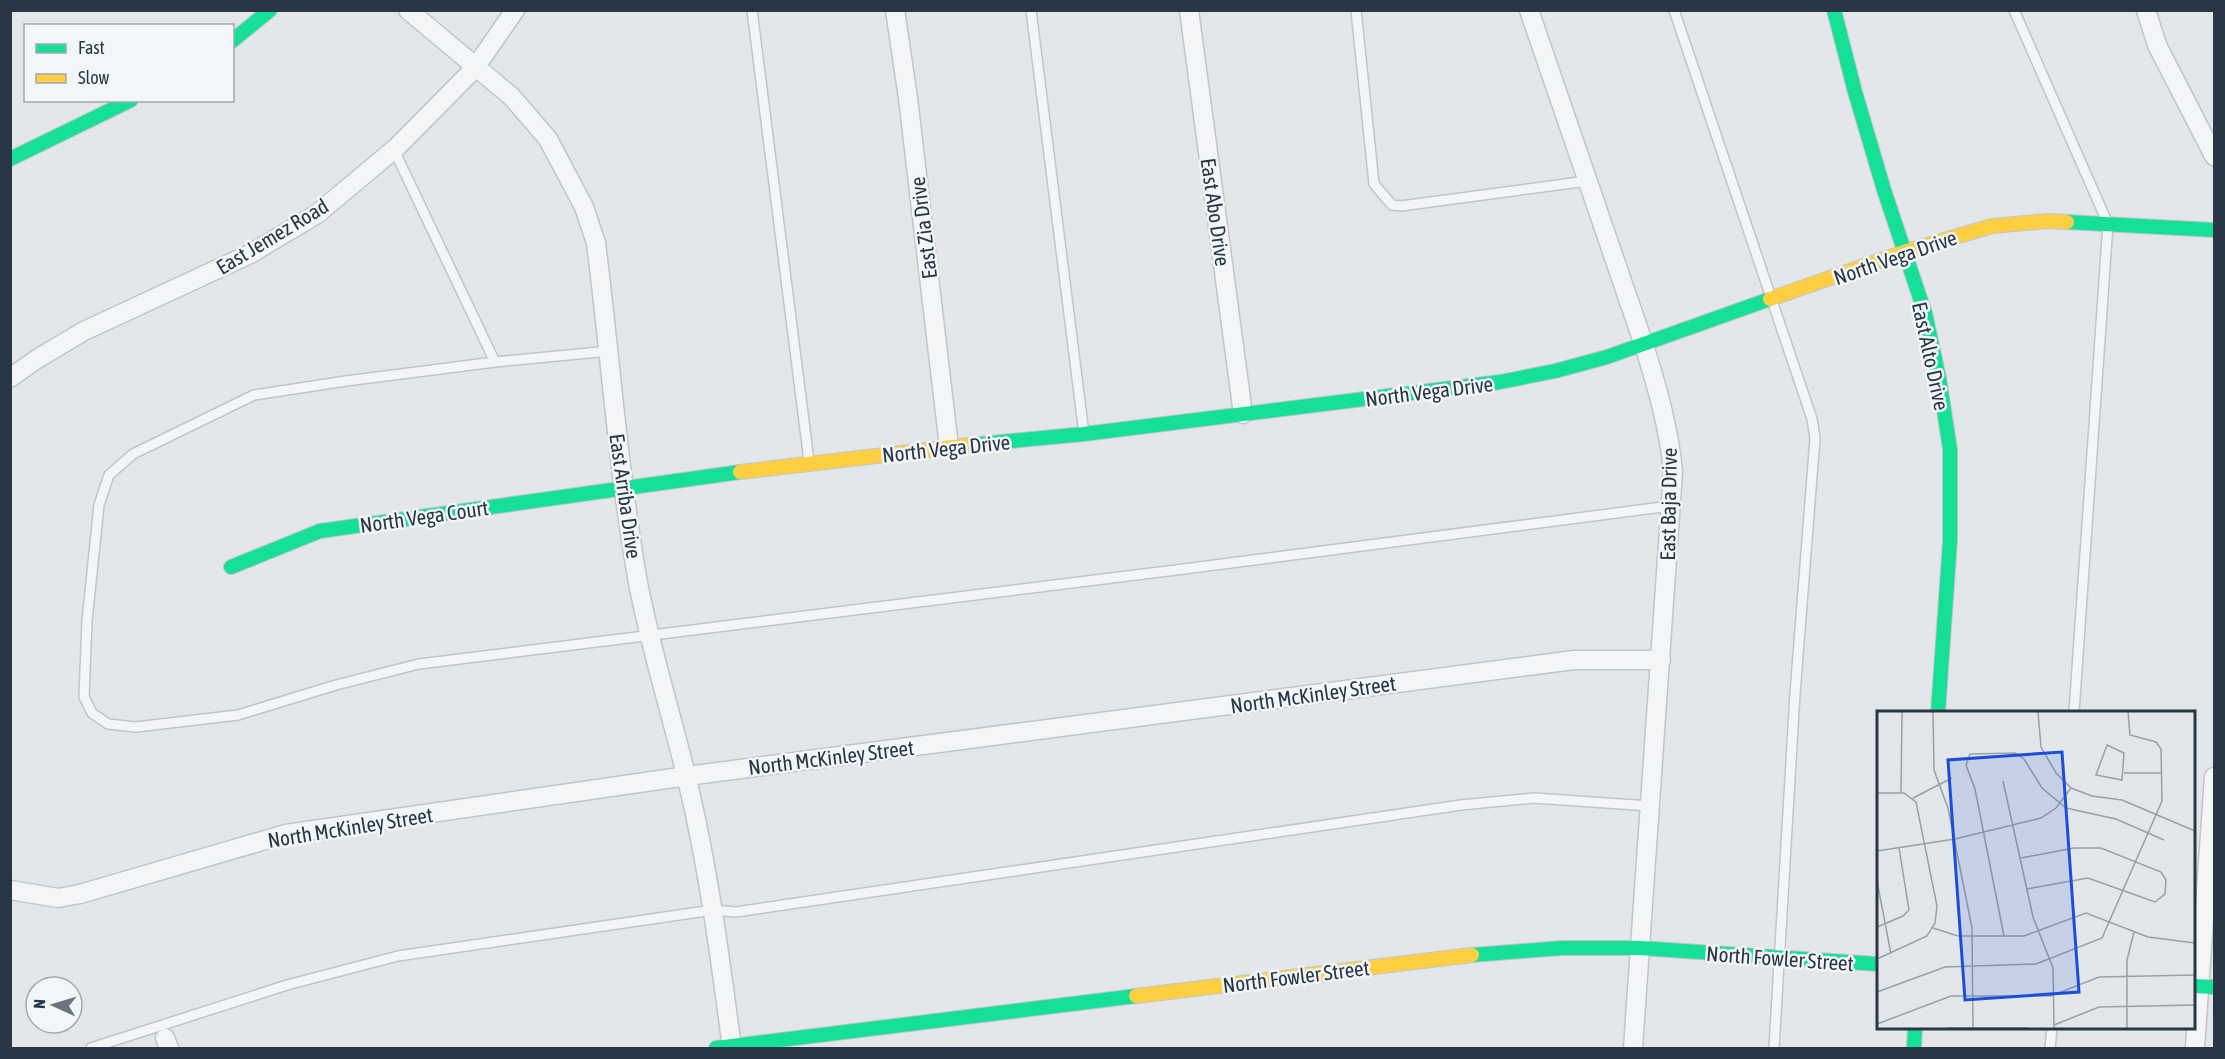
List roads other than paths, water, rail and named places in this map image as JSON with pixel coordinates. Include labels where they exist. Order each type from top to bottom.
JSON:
[{"type":"street","points":[[234,39],[270,10]]},
{"type":"street","name":"East Arriba Drive","points":[[408,10],[512,97],[548,139],[584,207],[596,243],[623,488],[650,636],[687,776],[706,864],[727,1048]]},
{"type":"street","name":"East Jemez Road","points":[[10,378],[84,331],[250,254],[317,214],[394,150],[475,68],[515,10]]},
{"type":"street","name":"East Zia Drive","points":[[895,10],[908,98],[949,447]]},
{"type":"street","name":"East Abo Drive","points":[[1189,10],[1243,414]]},
{"type":"street","name":"East Baja Drive","points":[[1529,10],[1644,345],[1661,398],[1670,441],[1673,472],[1633,1048]]},
{"type":"street","name":"East Alto Drive","points":[[1834,10],[1854,92],[1925,314],[1939,378],[1950,449],[1950,541],[1938,711]]},
{"type":"street","points":[[2146,10],[2157,45],[2214,156]]},
{"type":"street","points":[[10,159],[127,102]]},
{"type":"street","name":"North Vega Drive","points":[[623,488],[1500,382],[1555,371],[1644,345],[1904,252],[1992,226],[2048,221],[2214,230]]},
{"type":"street","name":"North Vega Court","points":[[231,567],[320,531],[623,488]]},
{"type":"street","name":"North McKinley Street","points":[[10,890],[58,898],[80,894],[286,834],[687,776],[1574,660],[1661,660]]},
{"type":"street","points":[[2195,1048],[2203,987],[2214,777]]},
{"type":"street","name":"North Fowler Street","points":[[727,1048],[1452,957],[1563,948],[1641,948],[1877,964]]},
{"type":"street","points":[[1914,1048],[1916,1029]]},
{"type":"lane","points":[[752,10],[809,464]]},
{"type":"lane","points":[[1031,10],[1084,434]]},
{"type":"lane","points":[[1356,10],[1374,184],[1392,205],[1401,206],[1587,181]]},
{"type":"lane","points":[[1674,10],[1770,301],[1812,419],[1815,438],[1778,957],[1774,1048]]},
{"type":"lane","points":[[2014,10],[2108,224],[2074,711]]},
{"type":"lane","points":[[394,150],[495,362]]},
{"type":"lane","points":[[609,351],[495,362],[254,395],[133,454],[110,475],[99,505],[86,642],[84,697],[92,713],[108,724],[136,727],[238,715],[336,685],[419,664],[1670,506]]},
{"type":"lane","points":[[91,1048],[164,1038],[287,985],[398,957],[713,910],[736,912],[1461,805],[1534,798],[1650,806]]},
{"type":"lane","points":[[2050,1048],[2052,1029]]}]
